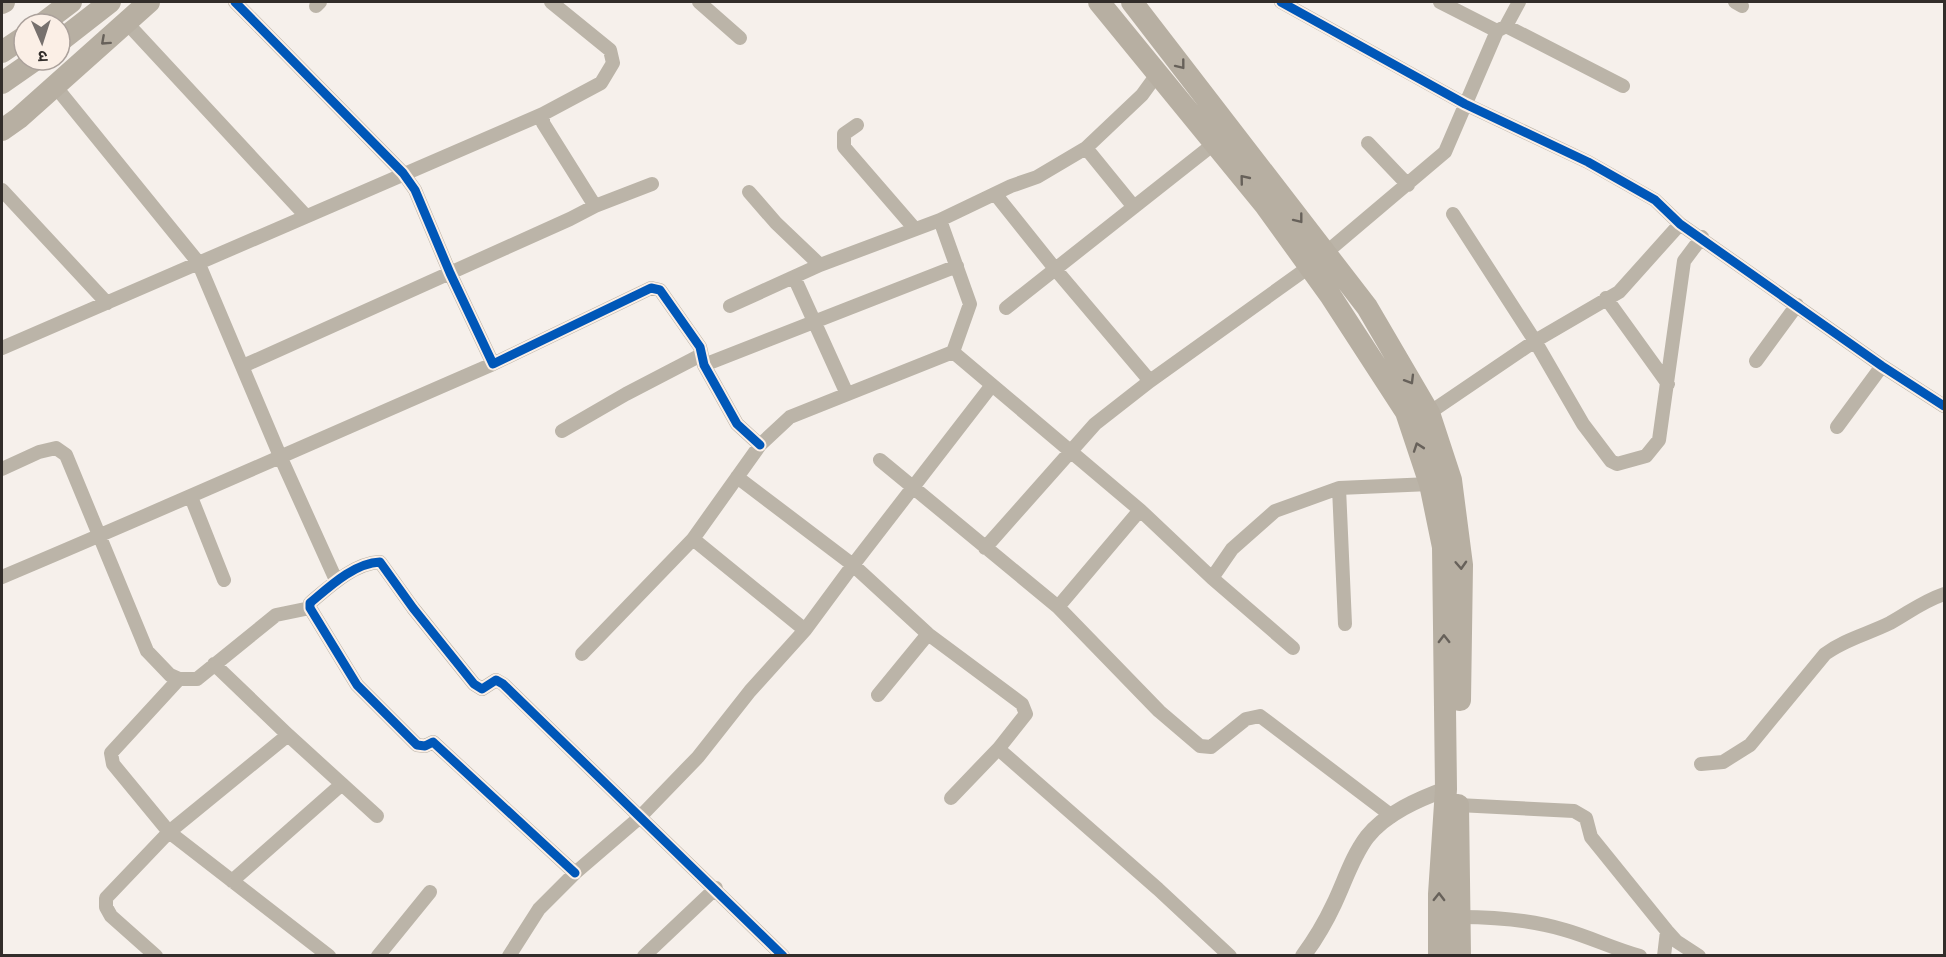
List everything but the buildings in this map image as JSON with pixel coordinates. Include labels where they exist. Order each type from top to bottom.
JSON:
[{"type":"highway","points":[[57,12],[70,2]]},
{"type":"highway","points":[[72,32],[110,2]]},
{"type":"highway","points":[[2,130],[19,118],[149,2]]},
{"type":"highway","points":[[1100,2],[1265,205],[1367,307],[1430,413],[1451,480],[1462,565],[1452,797],[1439,894],[1439,956]]},
{"type":"highway","points":[[1132,2],[1318,260],[1406,412],[1430,484],[1443,547],[1460,956]]},
{"type":"highway","points":[[1138,49],[1157,34]]},
{"type":"highway","points":[[2,83],[18,72]]},
{"type":"street","points":[[235,2],[403,173],[415,190],[450,273],[493,364]]},
{"type":"street","points":[[2,348],[543,114],[601,84],[613,63],[610,50],[551,2]]},
{"type":"street","points":[[699,2],[740,38]]},
{"type":"street","points":[[1281,2],[1465,104],[1588,162],[1655,200],[1680,224],[1702,237],[1882,366],[1944,406]]},
{"type":"street","points":[[1440,2],[1501,28],[1623,86]]},
{"type":"street","points":[[985,548],[1095,424],[1150,381],[1318,260],[1445,152],[1501,28],[1519,2]]},
{"type":"street","points":[[126,22],[306,216]]},
{"type":"street","points":[[730,306],[820,265],[940,220],[1011,186],[1037,177],[1086,148],[1142,95],[1158,73]]},
{"type":"street","points":[[55,86],[198,262],[280,456],[336,580]]},
{"type":"street","points":[[543,114],[543,123],[595,206]]},
{"type":"street","points":[[857,125],[844,134],[844,147],[915,229]]},
{"type":"street","points":[[1006,308],[1215,143]]},
{"type":"street","points":[[1368,143],[1408,185]]},
{"type":"street","points":[[1086,148],[1134,207]]},
{"type":"street","points":[[243,366],[595,206],[652,184]]},
{"type":"street","points":[[2,190],[107,303]]},
{"type":"street","points":[[749,192],[776,223],[820,265]]},
{"type":"street","points":[[996,195],[1150,381]]},
{"type":"street","points":[[1454,214],[1534,341],[1582,424],[1611,461],[1617,464],[1646,456],[1659,440],[1684,261],[1702,237]]},
{"type":"street","points":[[582,654],[693,539],[759,445],[790,417],[953,352],[970,304],[940,220]]},
{"type":"street","points":[[1430,413],[1534,341],[1619,292],[1680,224]]},
{"type":"street","points":[[562,431],[626,394],[703,360],[814,321],[957,266]]},
{"type":"street","points":[[794,277],[847,394]]},
{"type":"street","points":[[2,577],[192,497],[280,456],[493,364],[651,288],[660,290],[700,348],[703,360],[737,424],[759,445]]},
{"type":"street","points":[[1606,298],[1668,384]]},
{"type":"street","points":[[1756,361],[1797,305]]},
{"type":"street","points":[[953,352],[1140,510],[1212,578],[1293,648]]},
{"type":"street","points":[[1837,427],[1882,366]]},
{"type":"street","points":[[508,956],[539,909],[575,873],[639,818],[698,757],[750,690],[805,630],[852,565],[992,385]]},
{"type":"street","points":[[2,469],[39,452],[56,448],[66,455],[147,651],[170,675],[179,679],[197,679],[276,615],[310,608]]},
{"type":"street","points":[[880,460],[1058,607],[1159,711],[1200,746],[1211,747],[1246,719],[1260,716],[1392,816]]},
{"type":"street","points":[[737,477],[852,565],[928,634],[1022,704],[1026,714],[999,748],[951,798]]},
{"type":"street","points":[[1212,578],[1232,549],[1275,511],[1339,488],[1430,484]]},
{"type":"street","points":[[1339,488],[1345,624]]},
{"type":"street","points":[[192,497],[224,580]]},
{"type":"street","points":[[1058,607],[1140,510]]},
{"type":"street","points":[[693,539],[805,630]]},
{"type":"street","points":[[575,873],[433,742],[425,746],[417,745],[357,686],[310,608],[310,603],[336,580],[372,562],[380,562],[413,608],[474,684],[482,689],[496,681],[503,684],[639,818],[716,888],[783,956]]},
{"type":"street","points":[[1701,764],[1723,762],[1750,746],[1825,654],[1840,643],[1889,623],[1924,601],[1944,594]]},
{"type":"street","points":[[878,695],[928,634]]},
{"type":"street","points":[[214,664],[377,816]]},
{"type":"street","points":[[179,679],[111,753],[113,764],[169,832],[329,956]]},
{"type":"street","points":[[156,956],[111,916],[106,907],[106,898],[169,832],[288,735]]},
{"type":"street","points":[[999,748],[1230,956]]},
{"type":"street","points":[[232,881],[342,784]]},
{"type":"street","points":[[1303,956],[1334,904],[1354,858],[1369,835],[1400,809],[1421,798],[1452,797],[1574,812],[1586,818],[1591,837],[1667,931],[1676,941],[1699,956]]},
{"type":"street","points":[[644,956],[716,888]]},
{"type":"street","points":[[378,956],[430,892]]},
{"type":"street","points":[[1460,917],[1496,917],[1565,929],[1618,950],[1640,956]]},
{"type":"street","points":[[1664,956],[1667,931]]},
{"type":"cycle path","points":[[235,2],[403,173],[415,190],[450,273],[493,364],[651,288],[660,290],[700,347],[704,365],[737,424],[760,445]]},
{"type":"cycle path","points":[[1281,2],[1465,104],[1588,162],[1655,200],[1680,224],[1882,366],[1944,406]]},
{"type":"cycle path","points":[[575,873],[433,742],[425,746],[417,745],[357,685],[310,608],[310,603],[351,571],[370,563],[380,562],[413,608],[474,684],[482,689],[496,680],[503,684],[783,956]]}]
